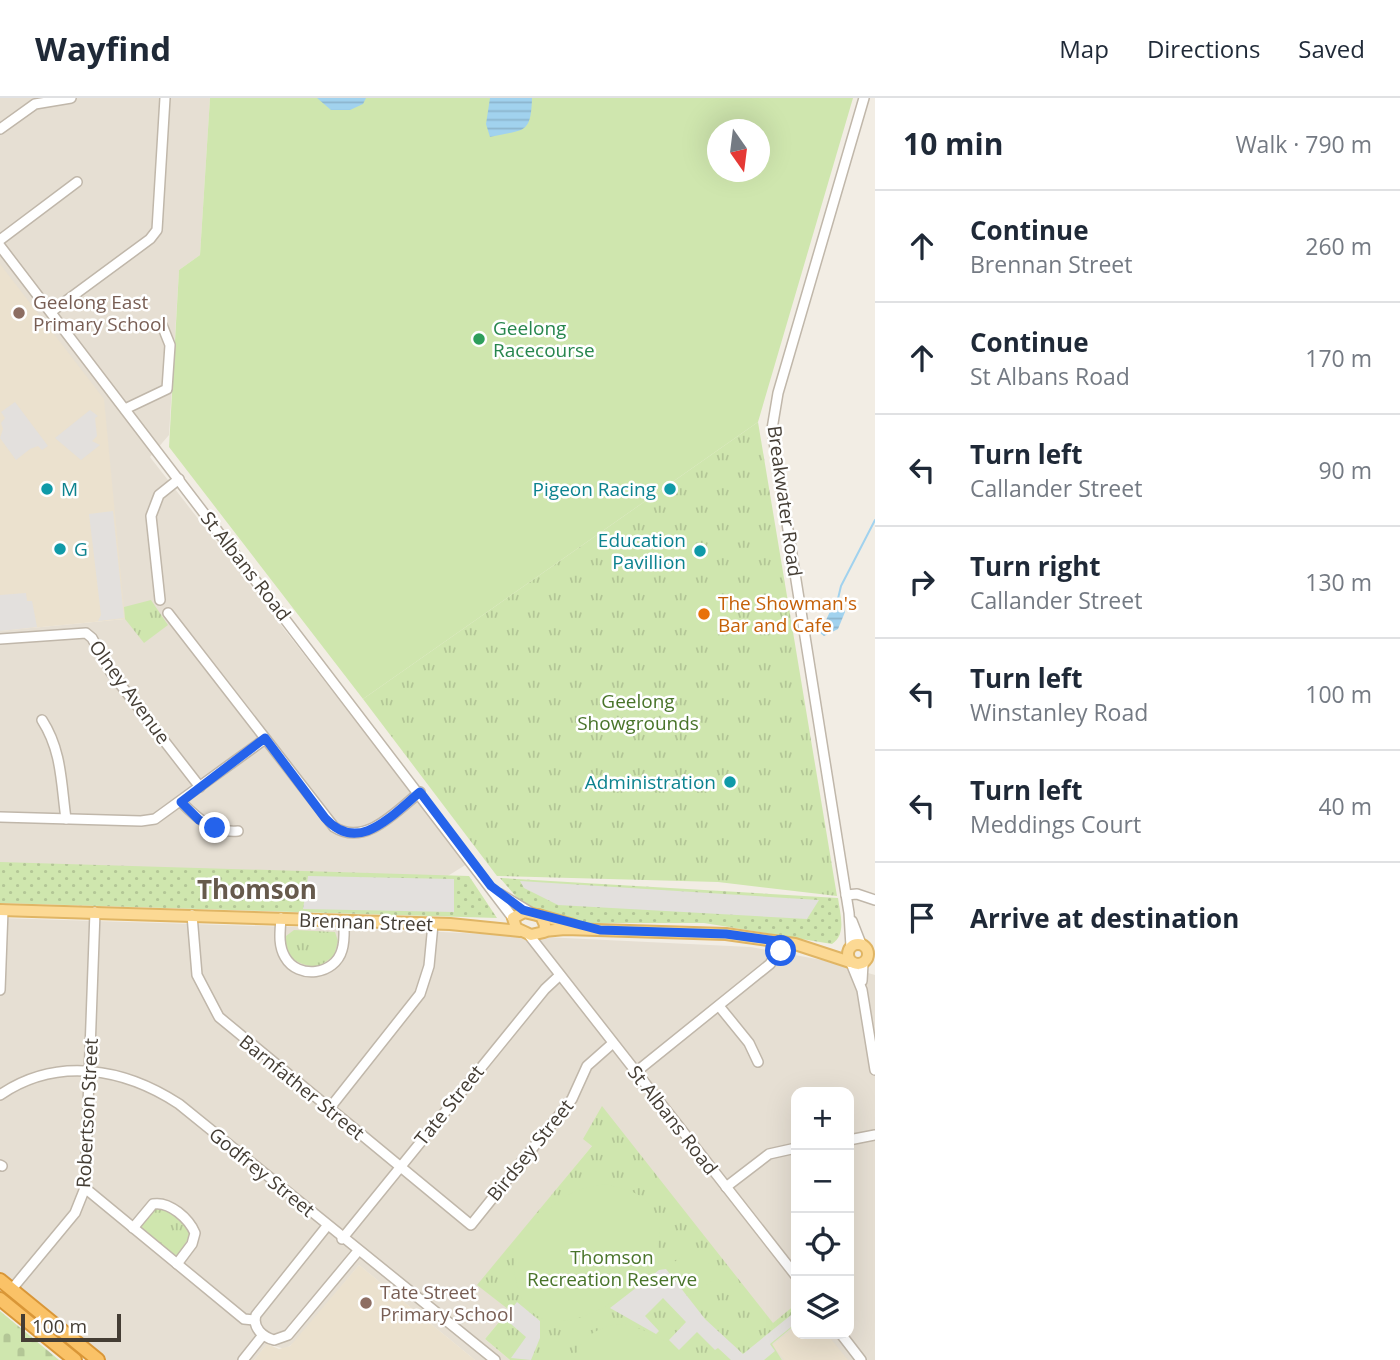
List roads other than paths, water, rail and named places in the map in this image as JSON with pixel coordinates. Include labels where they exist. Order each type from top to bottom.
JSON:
[{"type":"highway","points":[[0,1280],[98,1360]]},
{"type":"highway","points":[[0,1299],[75,1360]]},
{"type":"main road","name":"Brennan Street","points":[[2,910],[433,924],[480,926],[524,933],[544,932]]},
{"type":"main road","name":"Brennan Street","points":[[480,926],[513,918],[519,913],[533,913]]},
{"type":"main road","points":[[533,913],[600,930]]},
{"type":"main road","points":[[533,913],[544,920],[544,932],[600,930],[726,934],[812,948],[861,964]]},
{"type":"main road","points":[[513,918],[524,933]]},
{"type":"main road","points":[[812,948],[861,948],[868,956],[861,964]]},
{"type":"main road","points":[[861,948],[848,956],[861,964]]},
{"type":"street","points":[[0,129],[35,104],[71,98]]},
{"type":"street","points":[[51,312],[157,230],[165,98]]},
{"type":"street","name":"Breakwater Road","points":[[861,948],[849,913],[772,429],[778,393],[864,98]]},
{"type":"street","points":[[0,240],[77,182]]},
{"type":"street","name":"St Albans Road","points":[[0,246],[420,792],[513,918]]},
{"type":"street","points":[[125,409],[167,390],[170,345],[162,325]]},
{"type":"street","points":[[160,600],[151,516],[159,495],[179,480]]},
{"type":"street","points":[[168,613],[334,827],[348,834],[368,832],[420,792]]},
{"type":"street","name":"Olney Avenue","points":[[0,639],[86,633],[92,638],[110,671],[200,787]]},
{"type":"street","points":[[43,720],[59,755],[66,819]]},
{"type":"street","points":[[0,817],[149,820],[181,802],[265,738]]},
{"type":"street","points":[[181,802],[206,825],[224,831],[239,831]]},
{"type":"street","name":"St Albans Road","points":[[491,886],[514,905],[533,913]]},
{"type":"street","points":[[846,895],[856,894],[875,900]]},
{"type":"street","points":[[0,990],[2,910]]},
{"type":"street","name":"Robertson Street","points":[[12,1289],[75,1213],[85,1188],[95,912]]},
{"type":"street","name":"Barnfather Street","points":[[192,915],[197,975],[219,1017],[471,1225]]},
{"type":"street","points":[[281,919],[280,941],[287,960],[300,970],[314,972],[328,968],[338,958],[344,941],[344,922]]},
{"type":"street","points":[[329,1109],[420,994],[429,966],[433,924]]},
{"type":"street","points":[[544,932],[542,947],[550,964]]},
{"type":"street","name":"St Albans Road","points":[[524,933],[560,975],[791,1270]]},
{"type":"street","points":[[636,1072],[772,962],[784,942]]},
{"type":"street","points":[[861,964],[862,990],[875,1070]]},
{"type":"street","name":"Tate Street","points":[[342,1239],[545,989],[560,975]]},
{"type":"street","points":[[719,1006],[749,1043],[758,1062]]},
{"type":"street","name":"Birdsey Street","points":[[471,1225],[572,1099],[587,1066],[613,1043]]},
{"type":"street","name":"Godfrey Street","points":[[0,1095],[18,1084],[47,1074],[90,1071],[123,1075],[158,1090],[495,1360]]},
{"type":"street","points":[[854,1139],[875,1135]]},
{"type":"street","points":[[726,1187],[769,1154],[791,1149]]},
{"type":"street","points":[[85,1188],[244,1319],[254,1320]]},
{"type":"street","points":[[134,1228],[153,1204],[164,1204],[176,1212],[195,1233],[192,1244],[177,1264]]},
{"type":"street","points":[[254,1320],[327,1226]]},
{"type":"street","points":[[254,1320],[263,1335],[274,1340],[288,1335],[358,1251]]},
{"type":"street","points":[[243,1360],[263,1335]]},
{"type":"street","points":[[845,1339],[861,1360]]},
{"type":"water","points":[[317,98],[366,98],[363,104],[350,110],[331,110]]},
{"type":"water","points":[[490,98],[532,98],[527,125],[518,131],[490,137],[486,124]]},
{"type":"water","points":[[833,605],[844,608],[845,612],[838,629],[824,636],[820,633]]},
{"type":"waterway","points":[[836,607],[841,586],[875,520]]},
{"type":"place","name":"Geelong East Primary School","points":[[19,313]]},
{"type":"place","name":"Geelong Racecourse","points":[[479,339]]},
{"type":"place","name":"M","points":[[47,489]]},
{"type":"place","name":"Pigeon Racing","points":[[670,489]]},
{"type":"place","name":"G","points":[[60,549]]},
{"type":"place","name":"Education Pavillion","points":[[700,551]]},
{"type":"place","name":"The Showman's Bar and Cafe","points":[[704,614]]},
{"type":"place","name":"Administration","points":[[730,782]]},
{"type":"place","name":"Tate Street Primary School","points":[[366,1303]]},
{"type":"district","name":"Thomson","points":[[257,890]]},
{"type":"park label","name":"Geelong Showgrounds","points":[[638,712]]},
{"type":"park label","name":"Thomson Recreation Reserve","points":[[612,1268]]}]
